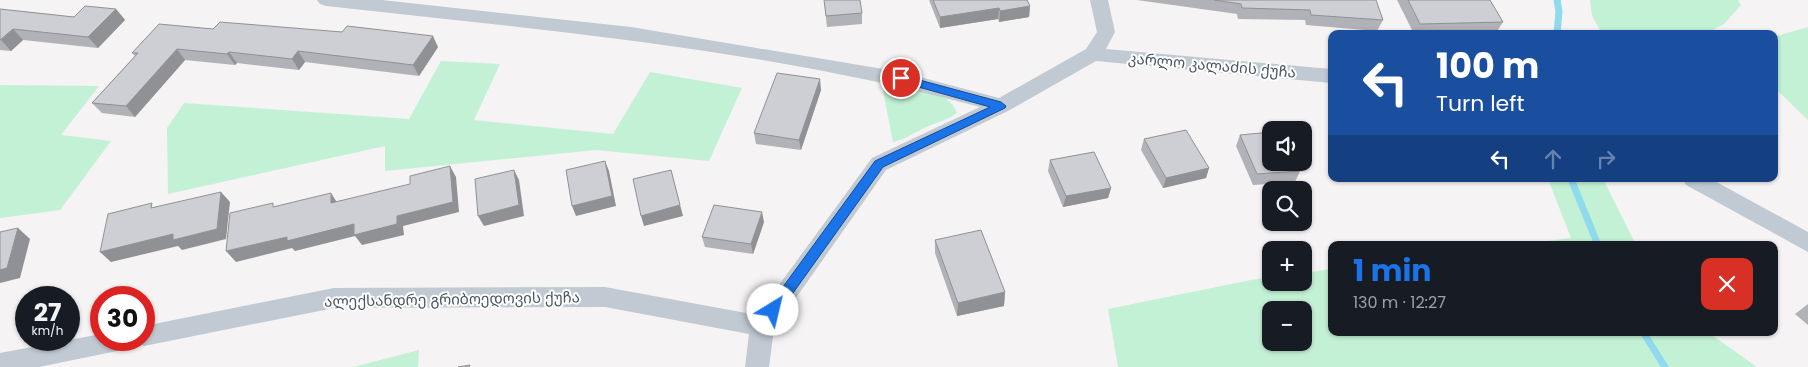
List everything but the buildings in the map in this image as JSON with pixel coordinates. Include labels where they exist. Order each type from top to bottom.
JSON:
[{"type":"street","points":[[326,0],[631,32],[901,78],[1001,106]]},
{"type":"street","points":[[757,367],[762,326],[879,164],[1001,106],[1093,54],[1106,32],[1099,0]]},
{"type":"street","name":"კარლო კალაძის ქუჩა","points":[[1093,54],[1328,76]]},
{"type":"street","points":[[1698,182],[1808,243]]},
{"type":"street","name":"ალექსანდრე გრიბოედოვის ქუჩა","points":[[155,334],[334,298],[605,296],[762,326]]},
{"type":"street","points":[[0,364],[90,346]]},
{"type":"green space","points":[[1590,0],[1738,0],[1741,5],[1724,24],[1713,30],[1600,30],[1592,16]]},
{"type":"green space","points":[[1808,27],[1808,120],[1778,91],[1778,36]]},
{"type":"green space","points":[[441,61],[500,64],[474,120],[613,134],[650,72],[742,88],[709,161],[596,150],[385,171],[385,146],[168,194],[167,128],[184,103],[409,119]]},
{"type":"green space","points":[[0,85],[99,86],[61,135],[111,141],[60,210],[0,218]]},
{"type":"green space","points":[[892,86],[920,88],[939,94],[953,105],[957,113],[893,142],[883,91]]},
{"type":"green space","points":[[1549,182],[1604,182],[1634,241],[1548,241],[1571,238]]},
{"type":"green space","points":[[1328,269],[1328,336],[1713,336],[1757,367],[1118,367],[1108,309],[1262,278],[1262,291],[1312,291],[1312,272]]},
{"type":"green space","points":[[419,350],[418,367],[353,367]]},
{"type":"waterway","points":[[1557,0],[1559,11],[1557,30]]},
{"type":"waterway","points":[[1572,182],[1596,241]]},
{"type":"waterway","points":[[1646,336],[1665,367]]},
{"type":"route","points":[[773,310],[879,164],[1001,106],[901,78]]}]
